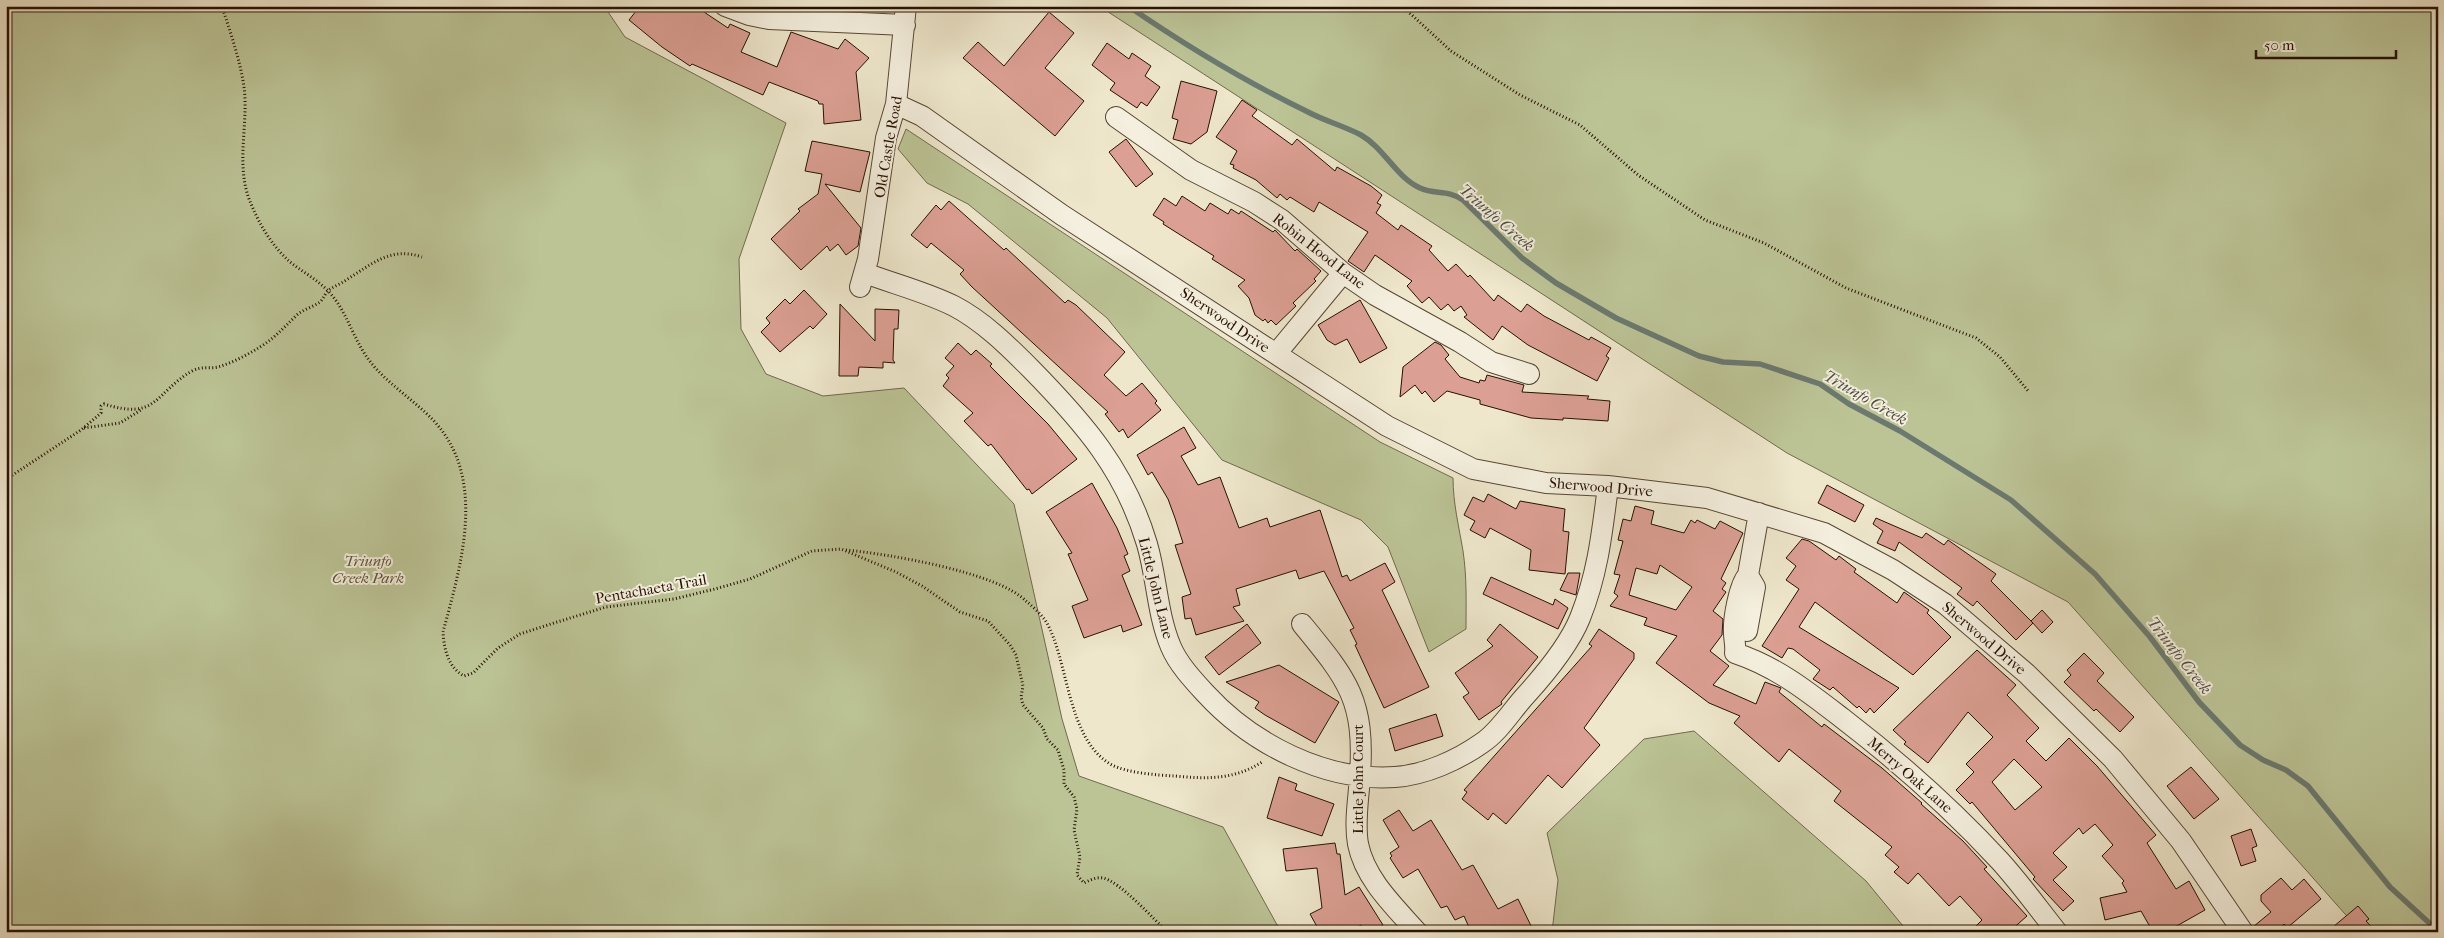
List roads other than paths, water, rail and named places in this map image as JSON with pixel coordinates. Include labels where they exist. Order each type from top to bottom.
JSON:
[{"type":"street","points":[[725,6],[749,15],[769,19],[905,15]]},
{"type":"street","name":"Old Castle Road","points":[[862,280],[878,202],[886,138],[896,104],[905,15]]},
{"type":"street","name":"Sherwood Drive","points":[[896,104],[922,116],[1062,215],[1387,426],[1473,469],[1546,483],[1608,486],[1707,498],[1824,533],[1893,570],[1945,604],[2027,674],[2112,759],[2181,842],[2243,932]]},
{"type":"street","name":"Robin Hood Lane","points":[[1116,116],[1191,170],[1254,202],[1282,220],[1342,274],[1491,362],[1529,374]]},
{"type":"street","points":[[1276,354],[1342,274]]},
{"type":"street","name":"Little John Lane","points":[[862,280],[931,296],[974,318],[1007,345],[1061,399],[1102,448],[1127,490],[1147,545],[1159,610],[1172,649],[1208,696],[1245,727],[1273,746],[1322,767],[1360,776],[1396,777],[1440,767],[1484,742],[1546,672],[1579,621],[1597,568],[1608,486]]},
{"type":"street","name":"Merry Oak Lane","points":[[1759,512],[1748,576],[1741,583],[1734,633],[1736,648],[1797,684],[1892,756],[2001,862],[2057,932]]},
{"type":"street","name":"Little John Court","points":[[1302,624],[1334,662],[1356,704],[1362,746],[1357,816],[1358,844],[1372,879],[1417,932]]},
{"type":"waterway","name":"Triunfo Creek","points":[[1128,6],[1171,35],[1239,76],[1314,115],[1361,135],[1377,147],[1404,177],[1420,188],[1452,194],[1463,200],[1522,258],[1556,283],[1616,318],[1699,356],[1723,362],[1760,364],[1820,384],[1849,404],[1900,431],[2011,500],[2095,574],[2150,637],[2199,702],[2240,745],[2263,760],[2286,770],[2308,786],[2390,887],[2438,931]]},
{"type":"park label","name":"Triunfo Creek Park","points":[[368,570]]}]
